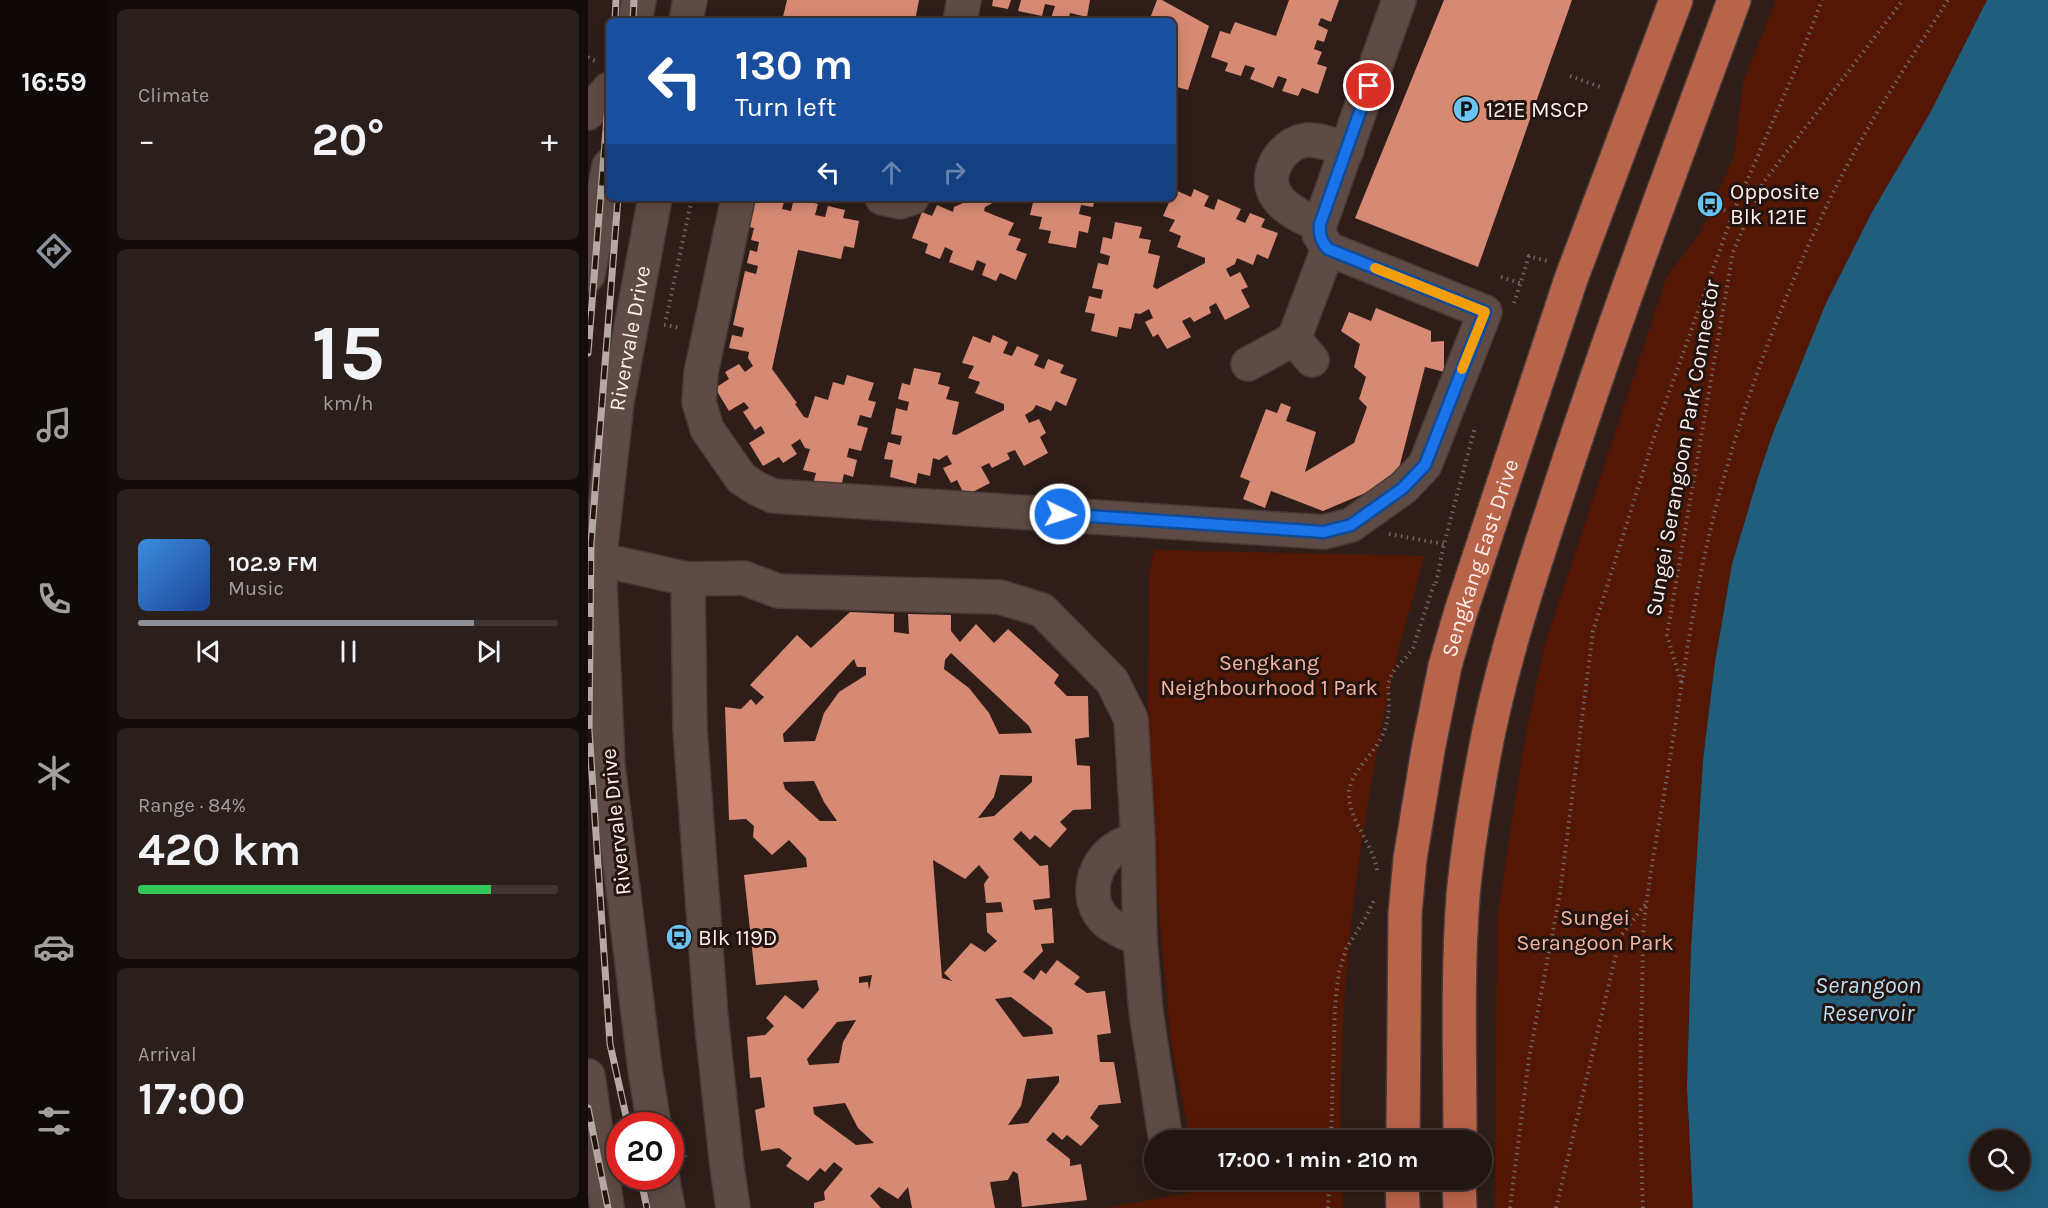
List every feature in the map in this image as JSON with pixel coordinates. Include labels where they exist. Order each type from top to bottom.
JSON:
[{"type":"main road","name":"Sengkang East Drive","points":[[1403,1130],[1407,886],[1428,750],[1445,666],[1536,380],[1571,279],[1676,0]]},
{"type":"main road","points":[[1460,1130],[1463,895],[1482,765],[1494,710],[1509,649],[1587,405],[1622,303],[1734,0]]},
{"type":"main road","points":[[1402,1190],[1402,1208]]},
{"type":"main road","points":[[1460,1190],[1460,1208]]},
{"type":"street","points":[[636,18],[639,0]]},
{"type":"street","points":[[687,18],[690,0]]},
{"type":"street","points":[[961,18],[964,0]]},
{"type":"street","points":[[1248,364],[1303,350],[1324,237],[1347,150],[1399,0]]},
{"type":"street","points":[[588,113],[603,76]]},
{"type":"street","points":[[737,201],[701,373],[699,402],[707,429],[741,478],[756,488],[773,496],[1324,532],[1351,525],[1403,488],[1425,465],[1485,312],[1324,237],[1308,220],[1282,203],[1273,189],[1273,173],[1279,156],[1292,145],[1305,140],[1318,141],[1347,150]]},
{"type":"street","points":[[588,275],[594,206],[606,174]]},
{"type":"street","name":"Rivervale Drive","points":[[654,201],[617,402],[599,563],[608,765],[643,1059],[662,1112]]},
{"type":"street","points":[[599,563],[620,564],[688,579],[744,578],[778,591],[1000,597],[1042,610],[1112,681],[1131,719],[1138,840],[1140,940],[1146,1012],[1164,1130]]},
{"type":"street","points":[[688,579],[690,729],[711,1017],[733,1208]]},
{"type":"street","points":[[1138,840],[1119,846],[1102,861],[1094,877],[1092,893],[1096,909],[1107,922],[1140,940]]},
{"type":"street","points":[[588,1076],[606,1208]]},
{"type":"path","points":[[1509,1208],[1528,1058],[1560,893],[1593,631],[1661,415],[1733,213],[1796,68],[1822,0]]},
{"type":"path","name":"Sungei Serangoon Park Connector","points":[[1682,685],[1667,635],[1733,252],[1762,183],[1903,0]]},
{"type":"path","name":"Sungei Serangoon Park Connector","points":[[1643,1208],[1640,1050],[1644,922],[1703,561],[1740,426],[1797,274],[1829,201],[1868,129],[1948,0]]},
{"type":"path","points":[[588,57],[603,76]]},
{"type":"path","points":[[1570,76],[1603,88]]},
{"type":"path","points":[[662,336],[691,201]]},
{"type":"path","points":[[1718,208],[1748,218]]},
{"type":"path","points":[[1501,277],[1520,283]]},
{"type":"path","points":[[1509,289],[1517,292]]},
{"type":"path","points":[[664,325],[684,329]]},
{"type":"path","points":[[1388,533],[1444,544]]},
{"type":"path","points":[[1377,874],[1373,855],[1350,805],[1349,790],[1357,773],[1382,736],[1388,716],[1389,682],[1413,648],[1440,564]]},
{"type":"path","points":[[1331,1130],[1335,1006],[1339,972],[1346,949],[1369,912],[1376,893]]},
{"type":"path","points":[[1556,1208],[1620,937],[1648,901]]},
{"type":"path","points":[[1328,1208],[1329,1190]]},
{"type":"green space","name":"Sungei Serangoon Park","points":[[1776,0],[1987,0],[1930,113],[1872,212],[1826,303],[1773,433],[1732,564],[1715,662],[1703,760],[1691,948],[1687,1087],[1693,1208],[1495,1208],[1497,918],[1522,755],[1544,647],[1667,276],[1701,232],[1734,156],[1743,82]]},
{"type":"green space","name":"Sengkang Neighbourhood 1 Park","points":[[1154,550],[1424,556],[1384,716],[1354,897],[1343,1018],[1341,1130],[1188,1130],[1171,1043],[1153,848],[1148,732],[1149,573]]},
{"type":"green space","points":[[1342,1190],[1343,1208],[1105,1208],[1200,1191]]},
{"type":"water","name":"Serangoon Reservoir","points":[[1987,0],[2048,0],[2048,1208],[1693,1208],[1687,1087],[1691,948],[1703,760],[1715,662],[1732,564],[1773,433],[1826,303],[1872,212],[1930,113]]},
{"type":"building","points":[[787,0],[919,0],[916,18],[783,18]]},
{"type":"building","points":[[993,0],[1011,0],[1008,9],[992,6]]},
{"type":"building","points":[[1021,0],[1090,0],[1087,17],[1070,13],[1069,18],[1051,18],[1055,6],[1045,4],[1042,16],[1018,11]]},
{"type":"building","points":[[1157,0],[1162,0],[1209,26],[1188,90],[1176,87],[1176,18],[1150,18]]},
{"type":"building","points":[[1289,0],[1339,0],[1331,22],[1321,18],[1318,25],[1328,30],[1324,42],[1317,40],[1314,49],[1322,52],[1317,64],[1327,67],[1318,94],[1302,88],[1298,96],[1282,91],[1287,79],[1278,76],[1273,88],[1250,79],[1255,68],[1245,65],[1241,76],[1225,71],[1228,63],[1211,57],[1220,31],[1230,34],[1235,22],[1276,36]]},
{"type":"building","name":"121E MSCP","points":[[1444,0],[1572,0],[1478,267],[1355,218]]},
{"type":"building","points":[[1194,189],[1209,196],[1204,206],[1214,210],[1218,199],[1241,209],[1236,219],[1245,223],[1250,213],[1265,219],[1261,227],[1278,233],[1268,259],[1257,254],[1253,265],[1237,258],[1235,264],[1226,269],[1230,277],[1240,272],[1248,287],[1241,290],[1250,307],[1225,320],[1216,303],[1209,307],[1211,313],[1194,322],[1190,317],[1182,321],[1191,337],[1167,349],[1158,334],[1153,337],[1145,322],[1153,318],[1149,309],[1140,314],[1135,313],[1131,329],[1119,327],[1117,337],[1091,331],[1095,314],[1085,312],[1089,296],[1101,299],[1103,290],[1092,288],[1098,263],[1108,265],[1110,256],[1100,253],[1103,237],[1112,239],[1115,222],[1142,227],[1139,238],[1151,240],[1148,253],[1160,256],[1153,287],[1157,289],[1205,263],[1205,258],[1177,247],[1181,236],[1169,231],[1175,220],[1163,216],[1170,201],[1176,201],[1176,190],[1191,197]]},
{"type":"building","points":[[749,201],[784,201],[782,209],[791,211],[793,201],[806,201],[818,204],[815,215],[825,217],[828,206],[845,210],[843,218],[859,221],[854,248],[844,246],[841,259],[798,250],[772,369],[797,403],[795,404],[804,417],[808,418],[815,396],[828,400],[833,382],[844,385],[847,375],[874,383],[868,400],[876,402],[871,418],[860,415],[857,425],[868,428],[861,451],[849,448],[847,457],[857,460],[853,477],[844,474],[840,491],[813,484],[816,473],[803,470],[810,449],[805,448],[800,439],[791,445],[797,454],[783,463],[779,457],[763,466],[749,443],[765,433],[761,426],[755,430],[743,412],[749,408],[744,402],[729,411],[715,388],[729,379],[725,372],[739,364],[745,372],[753,366],[748,358],[749,352],[729,348],[732,335],[742,337],[744,328],[733,325],[745,271],[756,274],[758,266],[747,263],[750,250],[757,252],[759,242],[751,240],[754,228],[743,226]]},
{"type":"building","points":[[962,201],[996,201],[985,207],[984,211],[1014,223],[1008,235],[1021,239],[1016,250],[1027,254],[1016,280],[1000,273],[996,281],[982,275],[986,264],[977,260],[973,271],[949,262],[953,251],[945,247],[940,259],[925,253],[928,244],[912,238],[922,212],[932,216],[937,205],[953,212],[954,207],[963,203]]},
{"type":"building","points":[[1033,201],[1094,201],[1093,207],[1081,205],[1079,214],[1091,217],[1088,233],[1079,231],[1076,248],[1048,243],[1051,231],[1039,229],[1042,217],[1030,215]]},
{"type":"building","points":[[1376,308],[1431,331],[1431,342],[1444,341],[1444,372],[1425,367],[1396,480],[1323,511],[1271,491],[1265,508],[1243,499],[1250,481],[1240,477],[1266,409],[1277,413],[1281,403],[1291,407],[1286,421],[1316,432],[1305,472],[1354,443],[1367,407],[1359,399],[1366,377],[1354,367],[1360,344],[1341,331],[1349,312],[1371,321]]},
{"type":"building","points":[[993,335],[1008,342],[1003,353],[1012,356],[1017,346],[1039,355],[1034,365],[1044,369],[1048,359],[1064,365],[1060,373],[1077,379],[1066,406],[1056,401],[1051,411],[1036,405],[1025,415],[1029,423],[1039,419],[1046,433],[1040,437],[1048,453],[1024,466],[1015,450],[1007,453],[1010,459],[992,468],[989,463],[981,467],[990,483],[965,496],[957,480],[951,483],[943,468],[952,464],[947,455],[939,460],[933,458],[930,476],[918,473],[916,484],[890,477],[893,460],[884,459],[888,442],[900,445],[902,436],[891,434],[896,408],[907,411],[909,402],[898,399],[902,383],[910,385],[914,368],[941,373],[938,384],[950,387],[946,399],[959,402],[952,434],[956,435],[1004,410],[1004,404],[975,393],[980,382],[968,378],[974,366],[962,363],[973,336],[990,343]]},
{"type":"building","points":[[850,612],[894,614],[894,632],[909,634],[908,614],[951,615],[951,631],[960,642],[976,624],[994,643],[1008,629],[1059,675],[1054,683],[1067,696],[1088,696],[1089,737],[1075,739],[1077,765],[1090,766],[1091,809],[1073,810],[1060,822],[1067,829],[1050,848],[1035,835],[1030,840],[1021,831],[1013,839],[1040,866],[1048,865],[1050,898],[1033,900],[1035,910],[1052,908],[1054,943],[1041,944],[1043,951],[1023,972],[1034,980],[1041,970],[1046,974],[1057,960],[1080,977],[1074,984],[1087,993],[1105,991],[1111,1033],[1097,1035],[1100,1062],[1114,1062],[1121,1103],[1099,1105],[1090,1118],[1099,1126],[1081,1146],[1067,1135],[1062,1140],[1053,1132],[1046,1140],[1070,1159],[1070,1166],[1081,1164],[1087,1200],[1022,1207],[1018,1174],[1013,1171],[1008,1180],[990,1182],[995,1208],[912,1208],[908,1187],[898,1199],[879,1187],[870,1196],[881,1208],[814,1208],[814,1203],[825,1200],[824,1192],[843,1169],[834,1162],[825,1172],[820,1168],[808,1181],[786,1166],[792,1158],[779,1148],[761,1151],[755,1110],[765,1107],[761,1077],[750,1078],[747,1037],[765,1035],[774,1026],[766,1018],[785,995],[803,1009],[819,990],[817,980],[756,985],[744,875],[807,867],[806,858],[789,840],[772,855],[753,837],[754,826],[746,819],[729,820],[725,707],[741,709],[751,699],[756,705],[764,697],[750,685],[797,635],[811,648]],"holes":[[[951,653],[1029,726],[1032,733],[999,734],[989,713],[969,688],[944,669],[945,660]],[[854,659],[857,667],[866,667],[866,675],[839,692],[824,713],[815,741],[784,742],[783,734]],[[1000,775],[1032,776],[1032,782],[994,816],[978,818],[994,797]],[[814,781],[837,821],[820,821],[785,789],[783,782]],[[933,860],[965,879],[979,865],[989,877],[984,884],[986,903],[1001,902],[1003,912],[986,913],[987,932],[997,941],[985,952],[971,943],[944,973],[952,981],[942,978]],[[872,975],[869,990],[868,982],[859,983],[859,977]],[[1011,997],[1052,1028],[1053,1034],[1023,1037],[995,999]],[[856,1020],[843,1042],[839,1063],[809,1065],[807,1059],[837,1022]],[[1059,1076],[1059,1082],[1028,1123],[1008,1125],[1021,1106],[1027,1079]],[[845,1103],[858,1128],[874,1143],[856,1145],[814,1114],[813,1107]]]},
{"type":"railway","points":[[615,18],[616,0]]},
{"type":"railway","points":[[633,18],[634,0]]},
{"type":"railway","points":[[588,353],[606,129]]},
{"type":"railway","points":[[618,201],[591,544],[589,729],[610,1044],[625,1112]]},
{"type":"railway","points":[[588,1108],[608,1208]]},
{"type":"railway","points":[[643,1190],[647,1208]]},
{"type":"slow traffic","points":[[1375,268],[1485,312],[1462,369]]},
{"type":"place","name":"121E MSCP","points":[[1466,109]]},
{"type":"place","name":"Opposite Blk 121E","points":[[1710,204]]},
{"type":"place","name":"Blk 119D","points":[[679,937]]},
{"type":"route","points":[[1060,514],[1324,532],[1351,525],[1403,488],[1425,465],[1485,312],[1328,249],[1322,242],[1319,234],[1320,224],[1369,86]]}]
